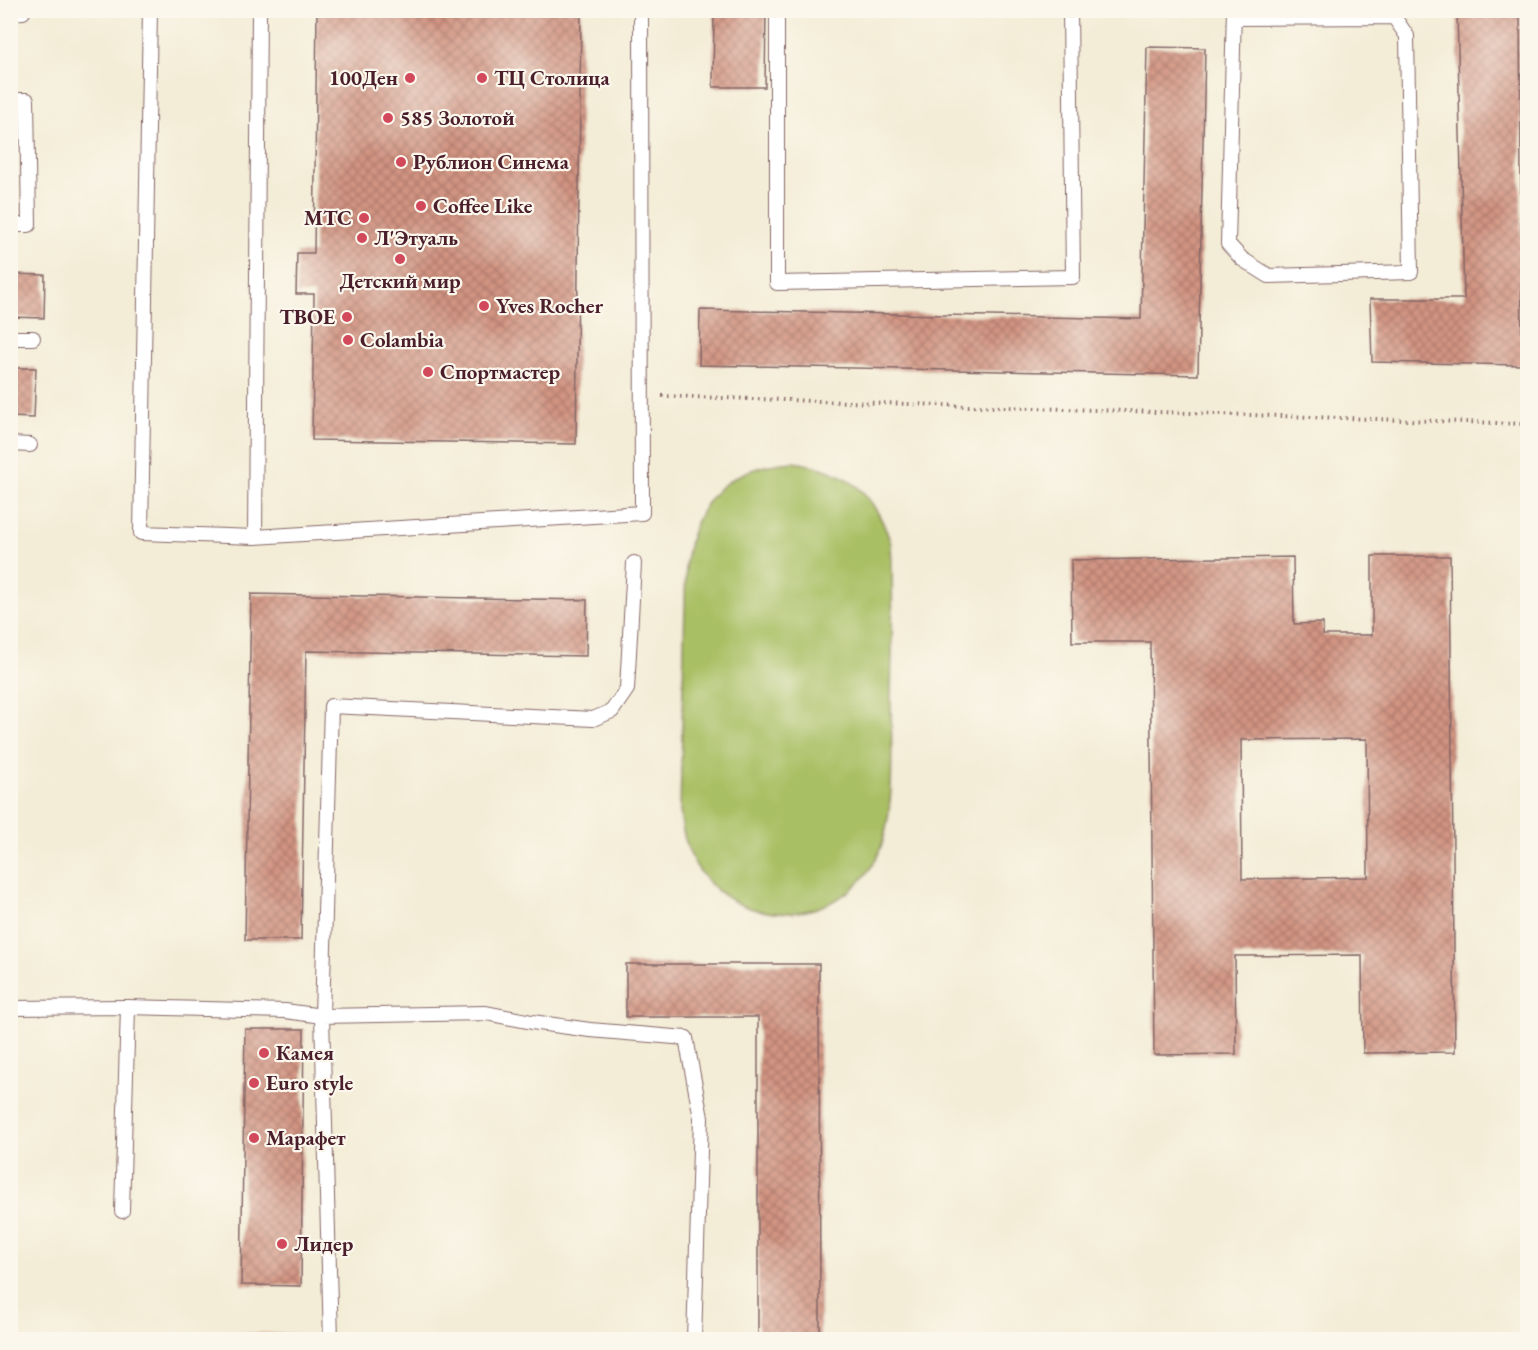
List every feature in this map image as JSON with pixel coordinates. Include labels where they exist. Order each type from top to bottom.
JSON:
[{"type":"lane","points":[[150,10],[141,533],[255,537],[642,513],[641,10]]},
{"type":"lane","points":[[255,537],[259,10]]},
{"type":"lane","points":[[777,10],[777,283],[1072,277],[1070,10]]},
{"type":"lane","points":[[1234,14],[1394,17],[1407,36],[1411,272],[1269,276],[1242,259],[1228,244],[1234,14]]},
{"type":"lane","points":[[10,100],[27,100],[29,225],[10,225]]},
{"type":"lane","points":[[10,338],[33,338]]},
{"type":"lane","points":[[10,444],[30,445]]},
{"type":"lane","points":[[331,1340],[322,1016],[330,706],[593,719],[612,711],[627,689],[634,563]]},
{"type":"lane","points":[[122,1211],[128,1007]]},
{"type":"lane","points":[[10,1008],[128,1007],[285,1011],[322,1016],[486,1012],[532,1022],[590,1030],[686,1038],[701,1118],[694,1340]]},
{"type":"path","points":[[642,395],[1527,423]]},
{"type":"green space","points":[[794,462],[844,477],[867,497],[876,510],[891,544],[893,602],[892,759],[890,802],[883,842],[876,859],[861,881],[840,897],[817,908],[792,913],[767,912],[742,905],[720,892],[696,866],[684,835],[680,810],[686,562],[691,539],[707,503],[719,489],[734,478],[751,470]]},
{"type":"building","points":[[317,10],[581,10],[576,444],[312,440],[314,294],[296,294],[297,253],[314,253]]},
{"type":"building","points":[[714,10],[766,10],[765,87],[713,87]]},
{"type":"building","points":[[1457,10],[1520,10],[1522,365],[1372,362],[1370,299],[1464,299]]},
{"type":"building","points":[[1147,47],[1205,48],[1198,375],[699,365],[700,310],[1141,319]]},
{"type":"building","points":[[10,109],[17,109],[17,136],[10,136]]},
{"type":"building","points":[[10,274],[45,275],[44,318],[10,317]]},
{"type":"building","points":[[10,368],[36,368],[34,418],[10,417]]},
{"type":"building","points":[[1372,556],[1450,556],[1455,1052],[1363,1053],[1362,955],[1235,956],[1236,1054],[1154,1055],[1150,642],[1072,642],[1071,560],[1293,557],[1294,624],[1323,623],[1323,635],[1372,635]],"holes":[[[1367,739],[1368,877],[1242,879],[1241,740]]]},
{"type":"building","points":[[251,594],[587,600],[586,656],[306,651],[301,940],[245,940]]},
{"type":"building","points":[[626,964],[819,964],[820,1340],[758,1340],[758,1017],[626,1017]]},
{"type":"building","points":[[245,1029],[304,1029],[301,1286],[241,1285]]},
{"type":"building","points":[[240,1333],[300,1334],[300,1340],[239,1340]]},
{"type":"place","name":"100Ден","points":[[410,78]]},
{"type":"place","name":"ТЦ Столица","points":[[482,78]]},
{"type":"place","name":"585 Золотой","points":[[388,118]]},
{"type":"place","name":"Рублион Синема","points":[[401,162]]},
{"type":"place","name":"Coffee Like","points":[[421,206]]},
{"type":"place","name":"МТС","points":[[364,218]]},
{"type":"place","name":"Л'Этуаль","points":[[362,238]]},
{"type":"place","name":"Детский мир","points":[[400,259]]},
{"type":"place","name":"Yves Rocher","points":[[484,306]]},
{"type":"place","name":"ТВОЕ","points":[[347,317]]},
{"type":"place","name":"Colambia","points":[[348,340]]},
{"type":"place","name":"Спортмастер","points":[[428,372]]},
{"type":"place","name":"Камея","points":[[264,1053]]},
{"type":"place","name":"Euro style","points":[[254,1083]]},
{"type":"place","name":"Марафет","points":[[254,1138]]},
{"type":"place","name":"Лидер","points":[[282,1244]]}]
